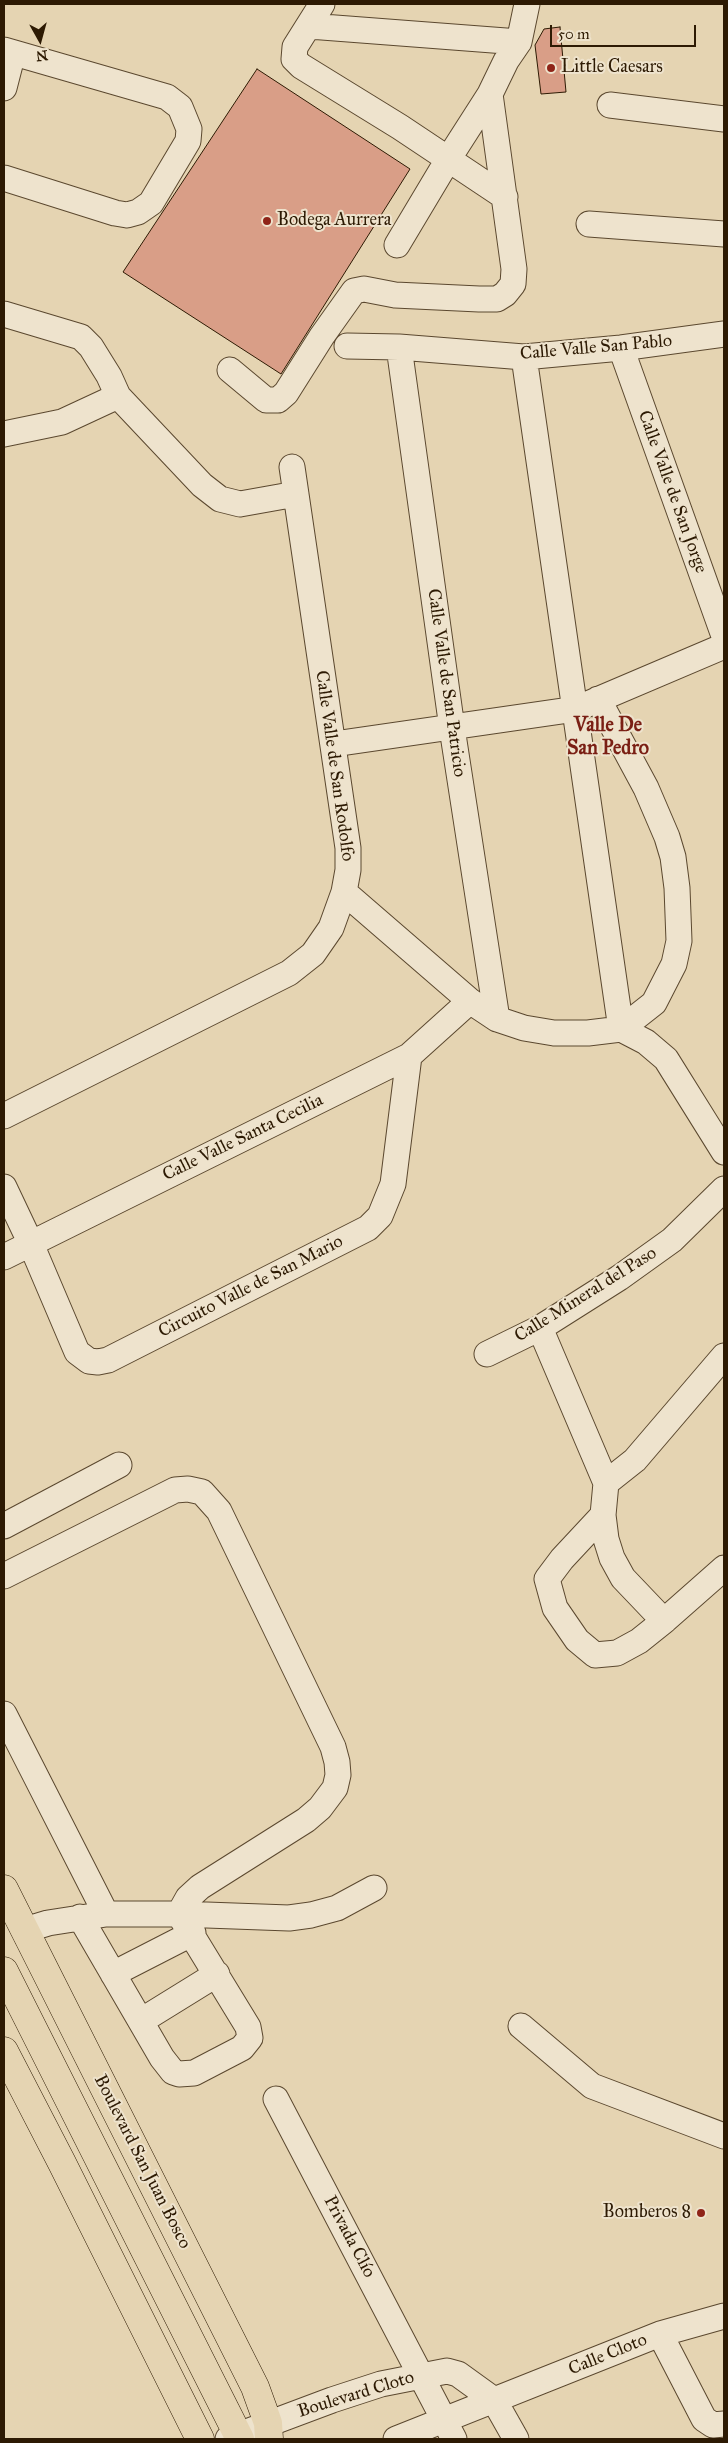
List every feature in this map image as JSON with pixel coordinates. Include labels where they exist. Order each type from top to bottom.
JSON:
[{"type":"main road","name":"Boulevard San Juan Bosco","points":[[4,1889],[255,2387],[268,2431]]},
{"type":"main road","points":[[4,1971],[235,2438]]},
{"type":"main road","points":[[4,2051],[200,2439]]},
{"type":"street","points":[[322,4],[295,47],[294,59],[301,66],[449,158],[505,197]]},
{"type":"street","points":[[397,245],[490,94],[506,60],[519,42],[527,4]]},
{"type":"street","points":[[309,26],[519,42]]},
{"type":"street","points":[[4,88],[9,52],[168,97],[180,107],[189,129],[188,141],[151,203],[138,212],[126,215],[115,213],[4,178]]},
{"type":"street","points":[[230,370],[266,400],[278,400],[286,393],[354,290],[364,289],[395,295],[497,299],[505,294],[513,284],[514,269],[490,94]]},
{"type":"street","points":[[610,105],[724,119]]},
{"type":"street","points":[[589,224],[724,234]]},
{"type":"street","points":[[4,314],[81,337],[91,347],[109,376],[118,396],[202,485],[220,499],[240,504],[296,494]]},
{"type":"street","name":"Calle Valle San Pablo","points":[[347,346],[399,347],[524,357],[621,348],[724,334]]},
{"type":"street","name":"Calle Valle de San Patricio","points":[[399,347],[452,728],[497,1019]]},
{"type":"street","name":"Calle Valle de San Jorge","points":[[621,348],[724,636]]},
{"type":"street","points":[[524,357],[587,704],[621,1029]]},
{"type":"street","points":[[4,434],[62,422],[118,396]]},
{"type":"street","name":"Calle Valle de San Rodolfo","points":[[292,467],[348,848],[348,870],[344,892]]},
{"type":"street","points":[[334,744],[452,728],[587,704],[724,646]]},
{"type":"street","points":[[4,1116],[289,973],[314,954],[331,928],[344,892],[470,1001],[497,1019],[524,1028],[554,1032],[588,1033],[621,1029],[654,1003],[674,964],[679,941],[677,888],[667,837],[646,788],[587,704]]},
{"type":"street","name":"Calle Valle Santa Cecilia","points":[[4,1257],[408,1056],[470,1001]]},
{"type":"street","points":[[621,1029],[646,1042],[666,1059],[724,1152]]},
{"type":"street","name":"Circuito Valle de San Mario","points":[[4,1187],[31,1244],[77,1352],[90,1361],[108,1360],[368,1228],[380,1216],[393,1184],[408,1056]]},
{"type":"street","name":"Calle Mineral del Paso","points":[[487,1354],[540,1328],[620,1278],[672,1240],[724,1189]]},
{"type":"street","points":[[540,1328],[606,1483],[603,1515],[606,1539],[612,1558],[623,1578],[664,1621]]},
{"type":"street","points":[[606,1483],[635,1460],[724,1356]]},
{"type":"street","points":[[4,1526],[119,1465]]},
{"type":"street","points":[[4,1576],[175,1490],[188,1489],[202,1492],[219,1512],[333,1747],[338,1775],[335,1788],[328,1798],[306,1820],[200,1887],[188,1898],[186,1923],[248,2027],[250,2038],[242,2048],[194,2073],[179,2074],[168,2067],[80,1917]]},
{"type":"street","points":[[603,1515],[562,1559],[548,1579],[555,1608],[577,1640],[595,1655],[617,1653],[639,1641],[724,1568]]},
{"type":"street","points":[[4,1714],[106,1914]]},
{"type":"street","points":[[25,1930],[80,1917],[106,1914],[186,1923],[289,1918],[312,1915],[337,1908],[374,1888]]},
{"type":"street","points":[[113,1974],[186,1923]]},
{"type":"street","points":[[140,2021],[217,1974]]},
{"type":"street","points":[[521,2026],[592,2086],[724,2136]]},
{"type":"street","name":"Privada Clío","points":[[276,2099],[449,2429]]},
{"type":"street","name":"Calle Cloto","points":[[494,2400],[660,2334],[724,2316]]},
{"type":"street","points":[[660,2334],[704,2419],[713,2425],[724,2424]]},
{"type":"street","name":"Boulevard Cloto","points":[[235,2438],[268,2431],[381,2384],[447,2371],[458,2374],[494,2400]]},
{"type":"street","points":[[396,2439],[449,2429],[494,2400],[516,2439]]},
{"type":"building","name":"Little Caesars","points":[[560,27],[566,92],[541,94],[535,45],[544,29]]},
{"type":"building","name":"Bodega Aurrera","points":[[257,69],[410,169],[281,374],[123,272]]},
{"type":"place","name":"Little Caesars","points":[[551,68]]},
{"type":"place","name":"Bodega Aurrera","points":[[267,221]]},
{"type":"place","name":"Bomberos 8","points":[[701,2213]]},
{"type":"district","name":"Valle De San Pedro","points":[[608,738]]}]
